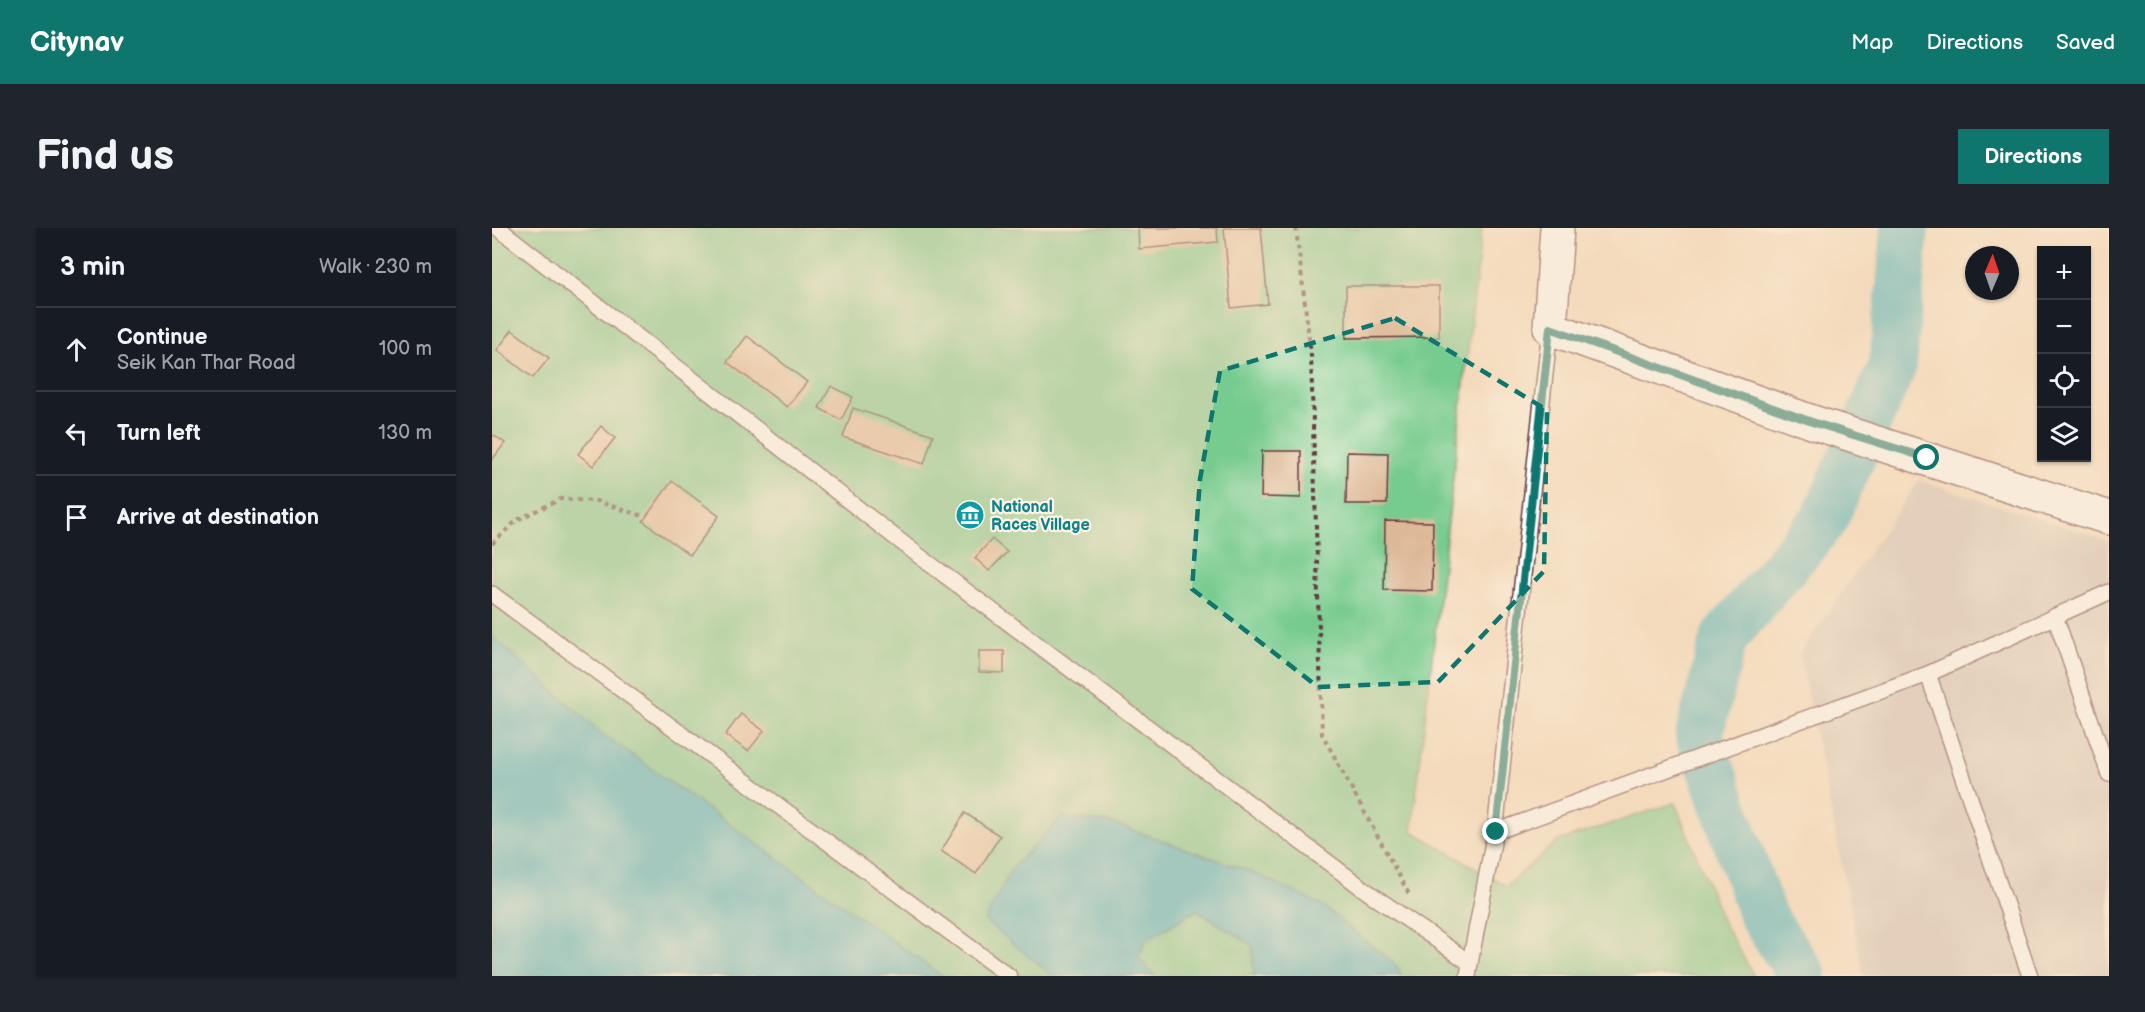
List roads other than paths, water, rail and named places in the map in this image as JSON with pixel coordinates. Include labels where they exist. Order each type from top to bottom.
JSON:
[{"type":"street","points":[[1557,228],[1550,328],[1815,423],[2109,518]]},
{"type":"lane","points":[[498,228],[927,563],[1469,970],[1496,832],[1550,328]]},
{"type":"lane","points":[[1496,832],[1928,674],[2109,592]]},
{"type":"lane","points":[[492,594],[1009,976]]},
{"type":"lane","points":[[2055,616],[2109,774]]},
{"type":"lane","points":[[1928,674],[2030,976]]},
{"type":"water","points":[[492,636],[600,732],[942,976],[492,976]]},
{"type":"water","points":[[1062,817],[1112,823],[1249,871],[1320,904],[1397,966],[1401,976],[1254,976],[1252,945],[1197,910],[1147,939],[1138,957],[1155,976],[1053,976],[985,921],[1012,868]]},
{"type":"waterway","points":[[1803,976],[1763,917],[1699,735],[1724,638],[1824,520],[1893,365],[1905,228]]},
{"type":"place","name":"National Races Village","points":[[970,515]]}]
